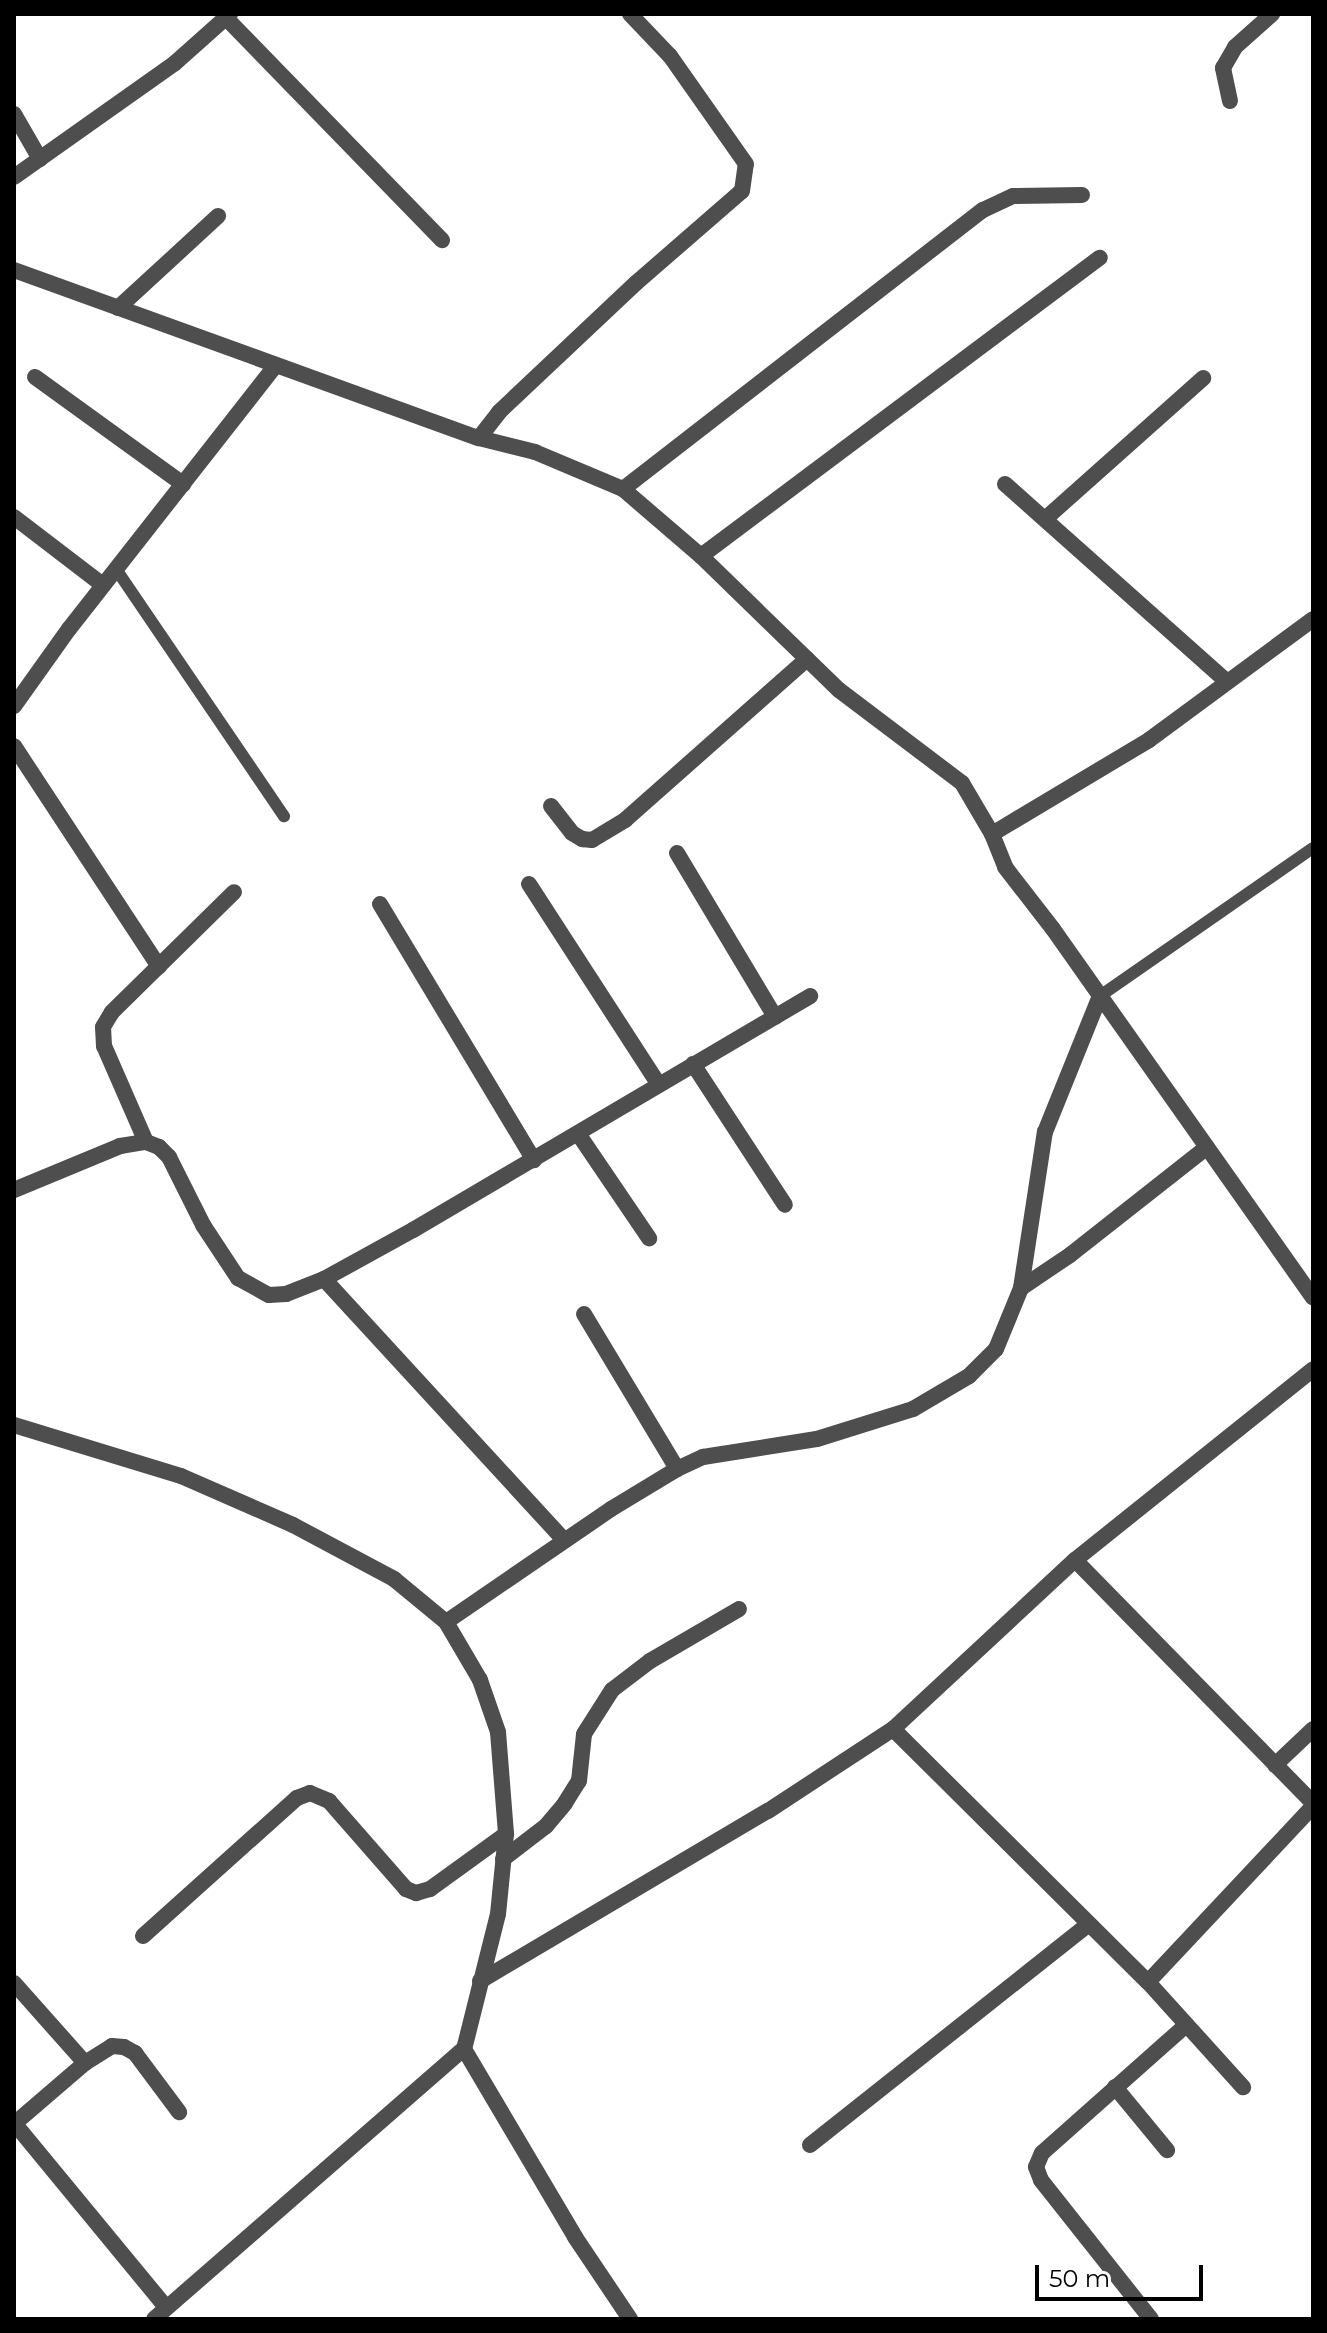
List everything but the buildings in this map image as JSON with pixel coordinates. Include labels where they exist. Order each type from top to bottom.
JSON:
[{"type":"street","points":[[479,438],[511,401],[742,191],[746,164],[670,56],[630,14]]},
{"type":"street","points":[[1230,101],[1223,68],[1235,47],[1272,14]]},
{"type":"street","points":[[14,177],[175,63],[228,16],[442,240]]},
{"type":"street","points":[[14,114],[40,159]]},
{"type":"street","points":[[623,489],[983,210],[1013,196],[1082,195]]},
{"type":"street","points":[[118,308],[218,216]]},
{"type":"street","points":[[701,556],[1100,258]]},
{"type":"street","points":[[14,270],[479,438],[535,452],[623,489],[701,556],[839,690],[962,783],[992,834],[1005,867],[1313,1298]]},
{"type":"street","points":[[14,706],[103,585],[275,366]]},
{"type":"street","points":[[35,377],[183,484]]},
{"type":"street","points":[[1045,519],[1203,378]]},
{"type":"street","points":[[1005,484],[1227,682]]},
{"type":"street","points":[[14,517],[103,585]]},
{"type":"street","points":[[992,834],[1149,740],[1313,619]]},
{"type":"street","points":[[551,806],[572,833],[592,840],[625,820],[807,659]]},
{"type":"street","points":[[14,746],[159,967]]},
{"type":"street","points":[[677,853],[775,1017]]},
{"type":"street","points":[[529,884],[659,1085]]},
{"type":"street","points":[[146,1142],[104,1046],[103,1027],[112,1012],[234,892]]},
{"type":"street","points":[[380,904],[534,1160]]},
{"type":"street","points":[[14,1190],[120,1146],[146,1142],[159,1147],[169,1157],[203,1225],[238,1278],[269,1295],[286,1294],[324,1279],[579,1135],[810,996]]},
{"type":"street","points":[[446,1622],[564,1540],[677,1469],[703,1457],[817,1439],[913,1409],[969,1376],[996,1349],[1021,1288],[1045,1132],[1100,996]]},
{"type":"street","points":[[693,1064],[785,1205]]},
{"type":"street","points":[[579,1135],[649,1238]]},
{"type":"street","points":[[1021,1288],[1070,1255],[1207,1147]]},
{"type":"street","points":[[324,1279],[564,1540]]},
{"type":"street","points":[[584,1314],[677,1469]]},
{"type":"street","points":[[480,1981],[768,1811],[893,1729],[1075,1560],[1313,1369]]},
{"type":"street","points":[[14,1425],[181,1476],[293,1525],[394,1579],[446,1622],[480,1680],[498,1732],[506,1834],[498,1914],[464,2049],[160,2313],[14,2124],[85,2063],[112,2046],[124,2047],[135,2053],[179,2112]]},
{"type":"street","points":[[1075,1560],[1313,1805],[1148,1982]]},
{"type":"street","points":[[503,1859],[546,1826],[565,1803],[579,1781],[584,1734],[612,1690],[650,1661],[739,1609]]},
{"type":"street","points":[[893,1729],[1148,1982],[1243,2087]]},
{"type":"street","points":[[1275,1765],[1313,1729]]},
{"type":"street","points":[[143,1936],[297,1798],[310,1793],[329,1801],[406,1889],[416,1893],[430,1889],[506,1834]]},
{"type":"street","points":[[810,2145],[1089,1924]]},
{"type":"street","points":[[14,1983],[85,2063]]},
{"type":"street","points":[[1151,2319],[1041,2180],[1036,2167],[1042,2153],[1186,2025]]},
{"type":"street","points":[[464,2049],[575,2237],[630,2319]]},
{"type":"street","points":[[1115,2087],[1167,2150]]},
{"type":"lane","points":[[116,569],[284,816]]},
{"type":"lane","points":[[1100,996],[1313,848]]}]
